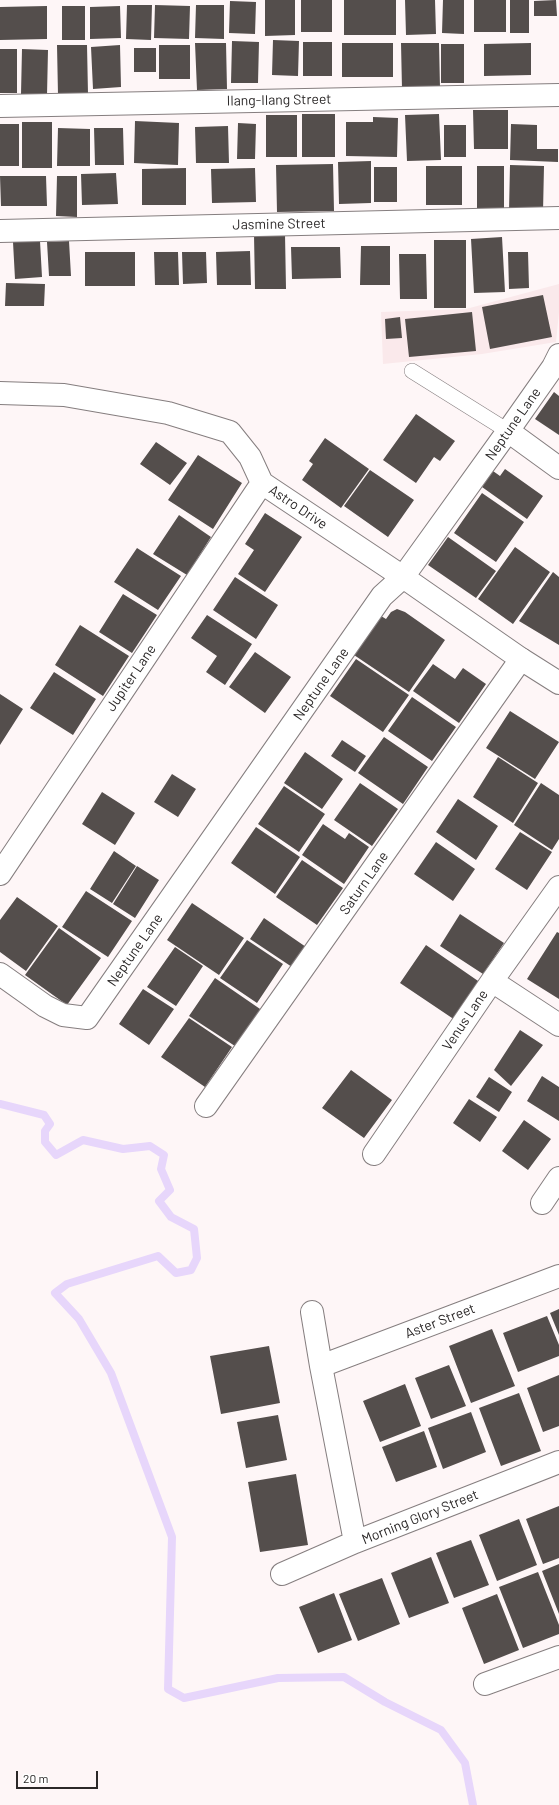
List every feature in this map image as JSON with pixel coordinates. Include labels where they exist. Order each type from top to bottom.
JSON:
[{"type":"street","name":"Ilang-Ilang Street","points":[[0,106],[559,94]]},
{"type":"street","name":"Jasmine Street","points":[[0,231],[559,218]]},
{"type":"street","name":"Neptune Lane","points":[[0,974],[45,1006],[63,1015],[87,1018],[382,596],[403,577],[553,367],[559,355]]},
{"type":"street","name":"Astro Drive","points":[[0,393],[64,395],[168,413],[230,432],[250,457],[262,483],[403,577],[521,659],[559,683]]},
{"type":"street","points":[[508,431],[559,468]]},
{"type":"street","name":"Jupiter Lane","points":[[0,874],[262,483]]},
{"type":"street","name":"Saturn Lane","points":[[206,1106],[521,659]]},
{"type":"street","name":"Venus Lane","points":[[374,1154],[492,981],[559,887]]},
{"type":"street","points":[[492,981],[559,1026]]},
{"type":"street","points":[[542,1203],[559,1178]]},
{"type":"street","name":"Aster Street","points":[[321,1366],[559,1276]]},
{"type":"street","points":[[312,1312],[355,1542]]},
{"type":"street","name":"Morning Glory Street","points":[[282,1574],[355,1542],[559,1462]]},
{"type":"street","points":[[485,1684],[559,1657]]},
{"type":"lane","points":[[412,371],[508,431]]},
{"type":"shaded area","points":[[559,284],[559,312],[556,342],[482,354],[383,364],[381,312],[466,309]]},
{"type":"building","points":[[265,0],[295,0],[295,35],[265,36]]},
{"type":"building","points":[[301,0],[332,0],[332,32],[301,32]]},
{"type":"building","points":[[344,0],[396,0],[396,35],[344,35]]},
{"type":"building","points":[[405,0],[435,0],[436,34],[406,35]]},
{"type":"building","points":[[443,0],[464,0],[464,34],[442,33]]},
{"type":"building","points":[[474,0],[506,0],[506,32],[474,32]]},
{"type":"building","points":[[510,0],[529,0],[529,33],[510,33]]},
{"type":"building","points":[[556,0],[557,16],[534,16],[534,1]]},
{"type":"building","points":[[230,1],[256,2],[255,34],[229,33]]},
{"type":"building","points":[[127,5],[152,5],[151,40],[126,39]]},
{"type":"building","points":[[155,5],[190,6],[189,39],[154,38]]},
{"type":"building","points":[[196,5],[224,5],[224,39],[195,38]]},
{"type":"building","points":[[47,6],[47,39],[0,40],[0,7]]},
{"type":"building","points":[[62,6],[85,6],[85,40],[62,40]]},
{"type":"building","points":[[120,6],[121,38],[90,39],[90,7]]},
{"type":"building","points":[[273,40],[299,41],[298,76],[272,75]]},
{"type":"building","points":[[232,41],[259,42],[258,83],[231,83]]},
{"type":"building","points":[[303,42],[332,42],[332,76],[303,76]]},
{"type":"building","points":[[195,43],[226,43],[227,89],[197,90]]},
{"type":"building","points":[[342,43],[393,43],[393,77],[342,77]]},
{"type":"building","points":[[401,43],[439,43],[440,88],[402,89]]},
{"type":"building","points":[[531,43],[531,75],[484,76],[484,44]]},
{"type":"building","points":[[441,44],[464,44],[464,83],[441,83]]},
{"type":"building","points":[[57,45],[87,45],[88,94],[58,95]]},
{"type":"building","points":[[120,45],[121,87],[93,89],[91,47]]},
{"type":"building","points":[[159,45],[190,45],[190,79],[159,79]]},
{"type":"building","points":[[134,48],[156,48],[156,72],[134,72]]},
{"type":"building","points":[[0,49],[17,49],[17,93],[0,93]]},
{"type":"building","points":[[22,49],[48,50],[47,95],[21,94]]},
{"type":"building","points":[[473,110],[508,110],[508,149],[474,149]]},
{"type":"building","points":[[302,114],[335,114],[335,157],[302,157]]},
{"type":"building","points":[[439,114],[441,160],[407,161],[405,115]]},
{"type":"building","points":[[266,115],[297,115],[297,157],[266,157]]},
{"type":"building","points":[[373,117],[398,118],[397,157],[346,156],[346,122],[373,122]]},
{"type":"building","points":[[135,121],[179,123],[178,165],[134,163]]},
{"type":"building","points":[[22,122],[52,122],[52,168],[22,168]]},
{"type":"building","points":[[238,123],[256,124],[255,159],[237,159]]},
{"type":"building","points":[[0,124],[19,124],[19,166],[0,166]]},
{"type":"building","points":[[511,124],[537,125],[537,149],[558,149],[558,162],[510,160]]},
{"type":"building","points":[[444,125],[466,125],[466,157],[444,157]]},
{"type":"building","points":[[228,126],[229,163],[196,163],[195,127]]},
{"type":"building","points":[[58,128],[90,129],[90,166],[57,166]]},
{"type":"building","points":[[94,128],[123,128],[124,165],[95,165]]},
{"type":"building","points":[[371,161],[371,203],[339,204],[338,162]]},
{"type":"building","points":[[333,164],[334,211],[277,212],[276,165]]},
{"type":"building","points":[[510,165],[544,166],[543,212],[509,211]]},
{"type":"building","points":[[426,166],[462,166],[462,205],[426,205]]},
{"type":"building","points":[[477,166],[504,166],[504,214],[477,214]]},
{"type":"building","points":[[374,167],[397,167],[397,202],[374,202]]},
{"type":"building","points":[[186,168],[186,205],[142,205],[142,169]]},
{"type":"building","points":[[255,168],[256,202],[212,203],[211,169]]},
{"type":"building","points":[[116,173],[118,204],[82,205],[81,174]]},
{"type":"building","points":[[0,176],[46,176],[47,206],[1,206]]},
{"type":"building","points":[[57,176],[77,176],[77,217],[56,216]]},
{"type":"building","points":[[285,234],[286,289],[255,289],[254,235]]},
{"type":"building","points":[[502,237],[505,292],[474,293],[471,239]]},
{"type":"building","points":[[434,240],[466,240],[466,308],[434,308]]},
{"type":"building","points":[[40,241],[42,277],[15,279],[13,242]]},
{"type":"building","points":[[69,241],[71,276],[49,276],[47,242]]},
{"type":"building","points":[[361,246],[390,246],[390,285],[360,285]]},
{"type":"building","points":[[291,247],[340,247],[341,278],[292,279]]},
{"type":"building","points":[[250,251],[251,285],[217,285],[216,252]]},
{"type":"building","points":[[85,252],[135,252],[135,286],[85,286]]},
{"type":"building","points":[[154,252],[178,252],[179,285],[155,285]]},
{"type":"building","points":[[182,252],[206,252],[207,283],[183,284]]},
{"type":"building","points":[[508,252],[528,252],[529,288],[509,289]]},
{"type":"building","points":[[399,254],[426,254],[427,299],[400,299]]},
{"type":"building","points":[[6,283],[45,284],[44,306],[5,306]]},
{"type":"building","points":[[543,295],[552,337],[490,349],[482,307]]},
{"type":"building","points":[[472,312],[476,351],[409,357],[405,319]]},
{"type":"building","points":[[400,317],[402,338],[386,339],[385,319]]},
{"type":"building","points":[[554,392],[559,396],[559,435],[535,419]]},
{"type":"building","points":[[416,414],[455,441],[440,461],[434,457],[416,483],[383,460]]},
{"type":"building","points":[[325,438],[369,469],[341,508],[302,480],[313,464],[309,461]]},
{"type":"building","points":[[156,442],[187,463],[170,485],[140,464]]},
{"type":"building","points":[[198,455],[242,483],[213,529],[168,500]]},
{"type":"building","points":[[505,469],[543,496],[527,519],[482,487],[493,471],[500,476]]},
{"type":"building","points":[[370,470],[414,500],[388,537],[344,506]]},
{"type":"building","points":[[482,493],[524,522],[496,562],[454,533]]},
{"type":"building","points":[[265,513],[302,537],[265,592],[238,574],[254,550],[245,544]]},
{"type":"building","points":[[179,515],[211,537],[187,575],[153,554]]},
{"type":"building","points":[[448,537],[496,571],[476,598],[428,565]]},
{"type":"building","points":[[515,547],[550,572],[513,624],[478,599]]},
{"type":"building","points":[[137,548],[181,576],[158,610],[114,582]]},
{"type":"building","points":[[553,572],[559,577],[559,645],[519,621]]},
{"type":"building","points":[[235,577],[278,605],[256,639],[213,610]]},
{"type":"building","points":[[123,594],[157,615],[132,653],[99,632]]},
{"type":"building","points":[[397,609],[405,612],[445,640],[409,692],[354,655],[381,616],[386,619],[391,612]]},
{"type":"building","points":[[207,615],[252,644],[225,685],[206,672],[217,656],[191,638]]},
{"type":"building","points":[[80,625],[129,656],[103,696],[55,665]]},
{"type":"building","points":[[255,652],[291,677],[265,713],[229,687]]},
{"type":"building","points":[[356,659],[409,695],[383,732],[330,696]]},
{"type":"building","points":[[433,664],[455,679],[463,668],[486,684],[459,723],[413,691]]},
{"type":"building","points":[[54,672],[96,699],[73,735],[30,708]]},
{"type":"building","points":[[0,694],[23,709],[0,745]]},
{"type":"building","points":[[412,697],[456,727],[432,761],[388,731]]},
{"type":"building","points":[[510,711],[559,742],[535,779],[486,748]]},
{"type":"building","points":[[384,737],[428,767],[403,804],[358,773]]},
{"type":"building","points":[[342,740],[366,756],[355,772],[331,756]]},
{"type":"building","points":[[305,752],[343,779],[322,809],[284,783]]},
{"type":"building","points":[[498,757],[538,783],[513,823],[473,797]]},
{"type":"building","points":[[172,774],[196,789],[178,817],[154,802]]},
{"type":"building","points":[[360,783],[398,809],[372,846],[334,820]]},
{"type":"building","points":[[541,783],[559,795],[559,839],[552,850],[514,825]]},
{"type":"building","points":[[284,786],[325,814],[299,852],[258,824]]},
{"type":"building","points":[[102,792],[135,813],[115,845],[82,824]]},
{"type":"building","points":[[458,799],[498,826],[476,860],[436,832]]},
{"type":"building","points":[[323,824],[345,839],[349,833],[369,847],[344,884],[302,855]]},
{"type":"building","points":[[256,827],[300,857],[275,894],[231,863]]},
{"type":"building","points":[[520,832],[552,852],[527,890],[495,869]]},
{"type":"building","points":[[436,842],[475,869],[453,901],[414,874]]},
{"type":"building","points":[[114,851],[136,866],[112,903],[90,889]]},
{"type":"building","points":[[302,860],[343,888],[317,925],[276,897]]},
{"type":"building","points":[[137,866],[159,880],[135,918],[113,904]]},
{"type":"building","points":[[86,891],[132,921],[108,957],[62,927]]},
{"type":"building","points":[[17,897],[58,926],[26,971],[0,952],[0,920]]},
{"type":"building","points":[[192,903],[244,938],[219,975],[167,940]]},
{"type":"building","points":[[460,914],[504,943],[483,974],[440,946]]},
{"type":"building","points":[[264,918],[306,947],[292,967],[250,939]]},
{"type":"building","points":[[59,928],[101,958],[67,1005],[25,975]]},
{"type":"building","points":[[557,932],[559,933],[559,999],[527,979]]},
{"type":"building","points":[[247,940],[283,964],[257,1003],[220,978]]},
{"type":"building","points":[[426,945],[481,983],[455,1020],[400,983]]},
{"type":"building","points":[[175,947],[203,966],[176,1006],[147,987]]},
{"type":"building","points":[[215,978],[263,1011],[238,1048],[189,1016]]},
{"type":"building","points":[[143,989],[174,1009],[149,1045],[119,1024]]},
{"type":"building","points":[[189,1018],[232,1047],[205,1087],[161,1057]]},
{"type":"building","points":[[520,1030],[543,1045],[511,1086],[494,1070]]},
{"type":"building","points":[[351,1070],[392,1100],[364,1138],[322,1108]]},
{"type":"building","points":[[542,1076],[559,1087],[559,1121],[527,1101]]},
{"type":"building","points":[[489,1077],[512,1092],[499,1112],[476,1097]]},
{"type":"building","points":[[469,1099],[497,1117],[480,1142],[453,1123]]},
{"type":"building","points":[[524,1120],[551,1139],[528,1170],[502,1151]]},
{"type":"building","points":[[559,1309],[559,1335],[550,1313]]},
{"type":"building","points":[[547,1316],[559,1345],[559,1356],[518,1372],[503,1333]]},
{"type":"building","points":[[492,1329],[515,1386],[471,1403],[449,1346]]},
{"type":"building","points":[[269,1346],[280,1403],[221,1414],[210,1356]]},
{"type":"building","points":[[449,1365],[466,1406],[431,1419],[415,1378]]},
{"type":"building","points":[[559,1375],[559,1426],[543,1432],[527,1388]]},
{"type":"building","points":[[405,1384],[421,1426],[380,1442],[363,1401]]},
{"type":"building","points":[[519,1393],[541,1451],[501,1466],[479,1408]]},
{"type":"building","points":[[471,1412],[486,1452],[443,1469],[428,1428]]},
{"type":"building","points":[[278,1415],[287,1460],[246,1468],[237,1422]]},
{"type":"building","points":[[424,1431],[437,1467],[396,1482],[382,1447]]},
{"type":"building","points":[[296,1474],[308,1545],[260,1552],[248,1482]]},
{"type":"building","points":[[559,1506],[559,1558],[543,1564],[526,1519]]},
{"type":"building","points":[[519,1519],[537,1565],[497,1581],[479,1535]]},
{"type":"building","points":[[471,1540],[489,1585],[454,1598],[436,1553]]},
{"type":"building","points":[[431,1557],[449,1603],[409,1618],[391,1573]]},
{"type":"building","points":[[559,1564],[559,1614],[542,1571]]},
{"type":"building","points":[[538,1572],[559,1625],[559,1634],[523,1648],[499,1587]]},
{"type":"building","points":[[382,1578],[400,1624],[358,1641],[339,1594]]},
{"type":"building","points":[[334,1593],[352,1640],[318,1653],[299,1607]]},
{"type":"building","points":[[497,1594],[519,1650],[484,1664],[462,1608]]},
{"type":"waterway","points":[[0,1104],[44,1115],[50,1124],[45,1131],[45,1142],[56,1155],[83,1140],[123,1149],[150,1146],[164,1155],[161,1169],[170,1190],[159,1201],[171,1217],[194,1229],[197,1258],[191,1270],[176,1273],[158,1256],[67,1284],[55,1293],[79,1319],[111,1373],[172,1537],[168,1689],[184,1698],[278,1678],[344,1677],[385,1702],[441,1730],[465,1763],[473,1805]]}]
